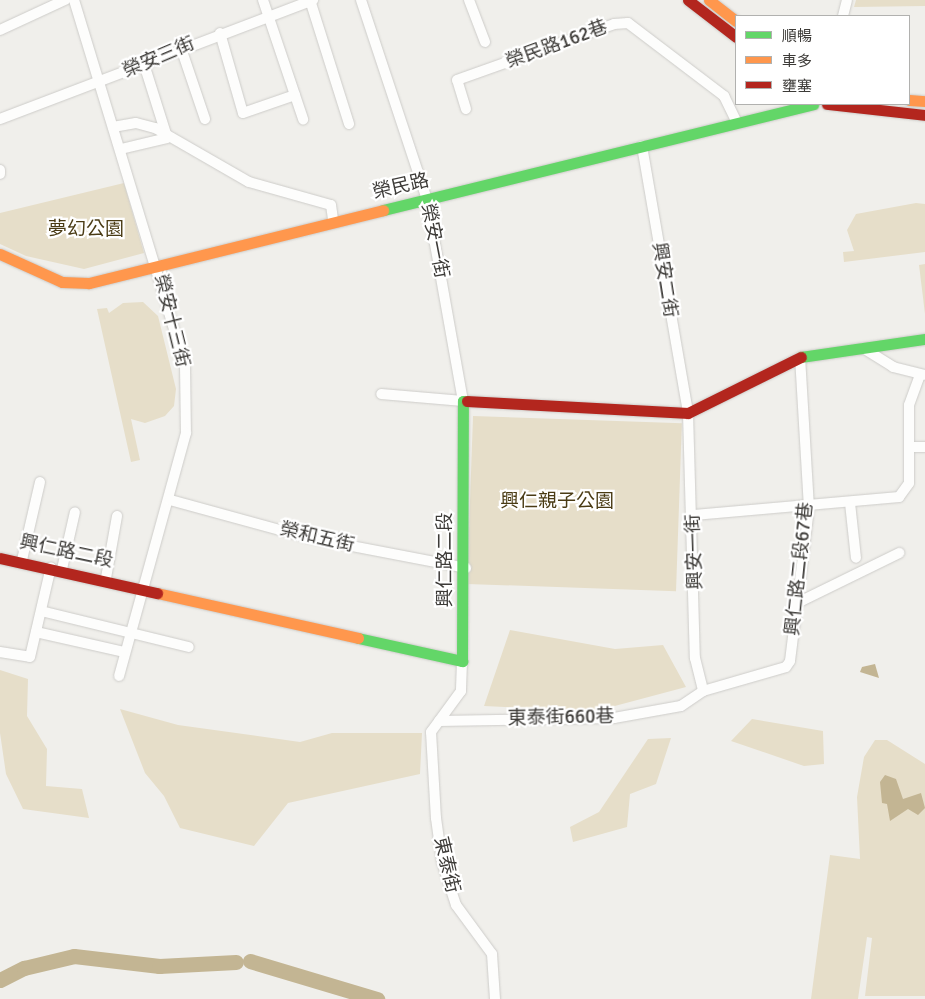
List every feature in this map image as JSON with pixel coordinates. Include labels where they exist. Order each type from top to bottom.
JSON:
[{"type":"street","points":[[0,30],[65,0]]},
{"type":"street","name":"榮安十三街","points":[[74,0],[156,264],[185,374],[186,434],[170,500],[119,676]]},
{"type":"street","points":[[263,0],[303,119]]},
{"type":"street","points":[[311,0],[349,124]]},
{"type":"street","name":"榮安三街","points":[[3,118],[100,83],[181,48],[311,0]]},
{"type":"street","name":"榮安一街","points":[[361,0],[427,198],[463,401]]},
{"type":"street","points":[[469,0],[484,42]]},
{"type":"street","points":[[688,0],[735,36]]},
{"type":"street","points":[[709,0],[735,20]]},
{"type":"street","points":[[843,15],[847,0]]},
{"type":"street","name":"榮民路162巷","points":[[466,109],[457,80],[614,24],[628,23],[724,96],[738,123]]},
{"type":"street","points":[[220,33],[243,113],[295,95]]},
{"type":"street","points":[[181,48],[206,119]]},
{"type":"street","points":[[144,64],[167,138]]},
{"type":"street","points":[[910,100],[925,101]]},
{"type":"street","name":"榮民路","points":[[0,254],[78,284],[809,105]]},
{"type":"street","points":[[835,105],[925,116]]},
{"type":"street","points":[[113,127],[136,122],[155,128],[167,138],[249,182],[331,205],[334,220]]},
{"type":"street","points":[[121,149],[167,138]]},
{"type":"street","name":"興安二街","points":[[642,146],[688,413]]},
{"type":"street","points":[[381,394],[463,401],[688,413],[800,357],[925,339]]},
{"type":"street","points":[[694,515],[809,508],[902,495],[909,483],[909,405],[922,375],[892,367],[863,348]]},
{"type":"street","name":"興仁路二段67巷","points":[[790,661],[809,508],[800,357]]},
{"type":"street","name":"興仁路二段","points":[[0,558],[22,560],[106,578],[462,661],[466,568],[463,401]]},
{"type":"street","name":"興安一街","points":[[688,413],[694,515],[695,658],[703,691]]},
{"type":"street","points":[[909,448],[925,447]]},
{"type":"street","points":[[22,560],[40,482]]},
{"type":"street","name":"榮和五街","points":[[170,500],[305,537],[466,568]]},
{"type":"street","points":[[850,503],[856,558]]},
{"type":"street","points":[[0,652],[30,657],[41,611],[75,512]]},
{"type":"street","points":[[106,578],[117,516]]},
{"type":"street","points":[[797,603],[899,552]]},
{"type":"street","points":[[41,611],[189,647]]},
{"type":"street","points":[[36,632],[125,652]]},
{"type":"street","name":"東泰街","points":[[462,661],[461,692],[431,732],[431,750],[442,862],[456,905],[492,954],[495,999]]},
{"type":"street","name":"東泰街660巷","points":[[439,721],[614,718],[681,706],[703,691],[780,670],[790,661]]},
{"type":"green space","points":[[856,0],[925,0],[925,6],[854,7]]},
{"type":"green space","name":"夢幻公園","points":[[124,183],[144,253],[84,269],[26,256],[0,244],[0,213]]},
{"type":"green space","points":[[916,203],[925,204],[925,252],[844,262],[843,252],[854,251],[847,230],[856,214]]},
{"type":"green space","points":[[925,264],[925,314],[919,265]]},
{"type":"green space","points":[[143,302],[158,316],[176,389],[174,406],[165,416],[145,423],[131,419],[140,460],[131,462],[97,309],[107,308],[109,313],[123,303]]},
{"type":"green space","name":"興仁親子公園","points":[[473,416],[682,423],[676,591],[467,584]]},
{"type":"green space","points":[[510,630],[615,649],[663,645],[686,687],[596,711],[484,706]]},
{"type":"green space","points":[[0,670],[28,679],[27,716],[47,749],[46,786],[82,789],[89,818],[23,809],[6,774],[0,733]]},
{"type":"green space","points":[[120,709],[178,725],[300,742],[332,733],[422,733],[420,774],[288,803],[254,846],[180,828],[164,796],[145,773]]},
{"type":"green space","points":[[752,719],[823,731],[824,764],[804,766],[731,741]]},
{"type":"green space","points":[[671,738],[656,784],[630,794],[627,827],[573,842],[570,827],[599,812],[648,739]]},
{"type":"green space","points":[[875,740],[887,740],[925,764],[925,996],[865,996],[872,938],[867,937],[858,999],[811,999],[830,855],[860,859],[857,797],[864,757]]},
{"type":"shaded area","points":[[875,664],[879,678],[860,672],[862,667]]},
{"type":"shaded area","points":[[885,775],[896,779],[903,799],[921,793],[925,808],[918,815],[908,809],[890,821],[887,804],[882,803],[880,782]]},
{"type":"waterway","points":[[0,980],[24,968],[74,956],[159,966],[236,962]]},
{"type":"waterway","points":[[250,961],[377,999]]},
{"type":"traffic: fast","points":[[383,210],[809,105]]},
{"type":"traffic: fast","points":[[801,357],[925,339]]},
{"type":"traffic: fast","points":[[358,638],[462,661],[463,401],[467,401]]},
{"type":"traffic: slow","points":[[709,0],[735,20]]},
{"type":"traffic: slow","points":[[910,100],[925,101]]},
{"type":"traffic: slow","points":[[0,254],[62,282],[89,283],[383,210]]},
{"type":"traffic: slow","points":[[157,593],[358,638]]},
{"type":"traffic: jam","points":[[688,0],[735,36]]},
{"type":"traffic: jam","points":[[836,105],[925,115]]},
{"type":"traffic: jam","points":[[467,401],[688,413],[801,357]]},
{"type":"traffic: jam","points":[[0,558],[157,593]]}]
